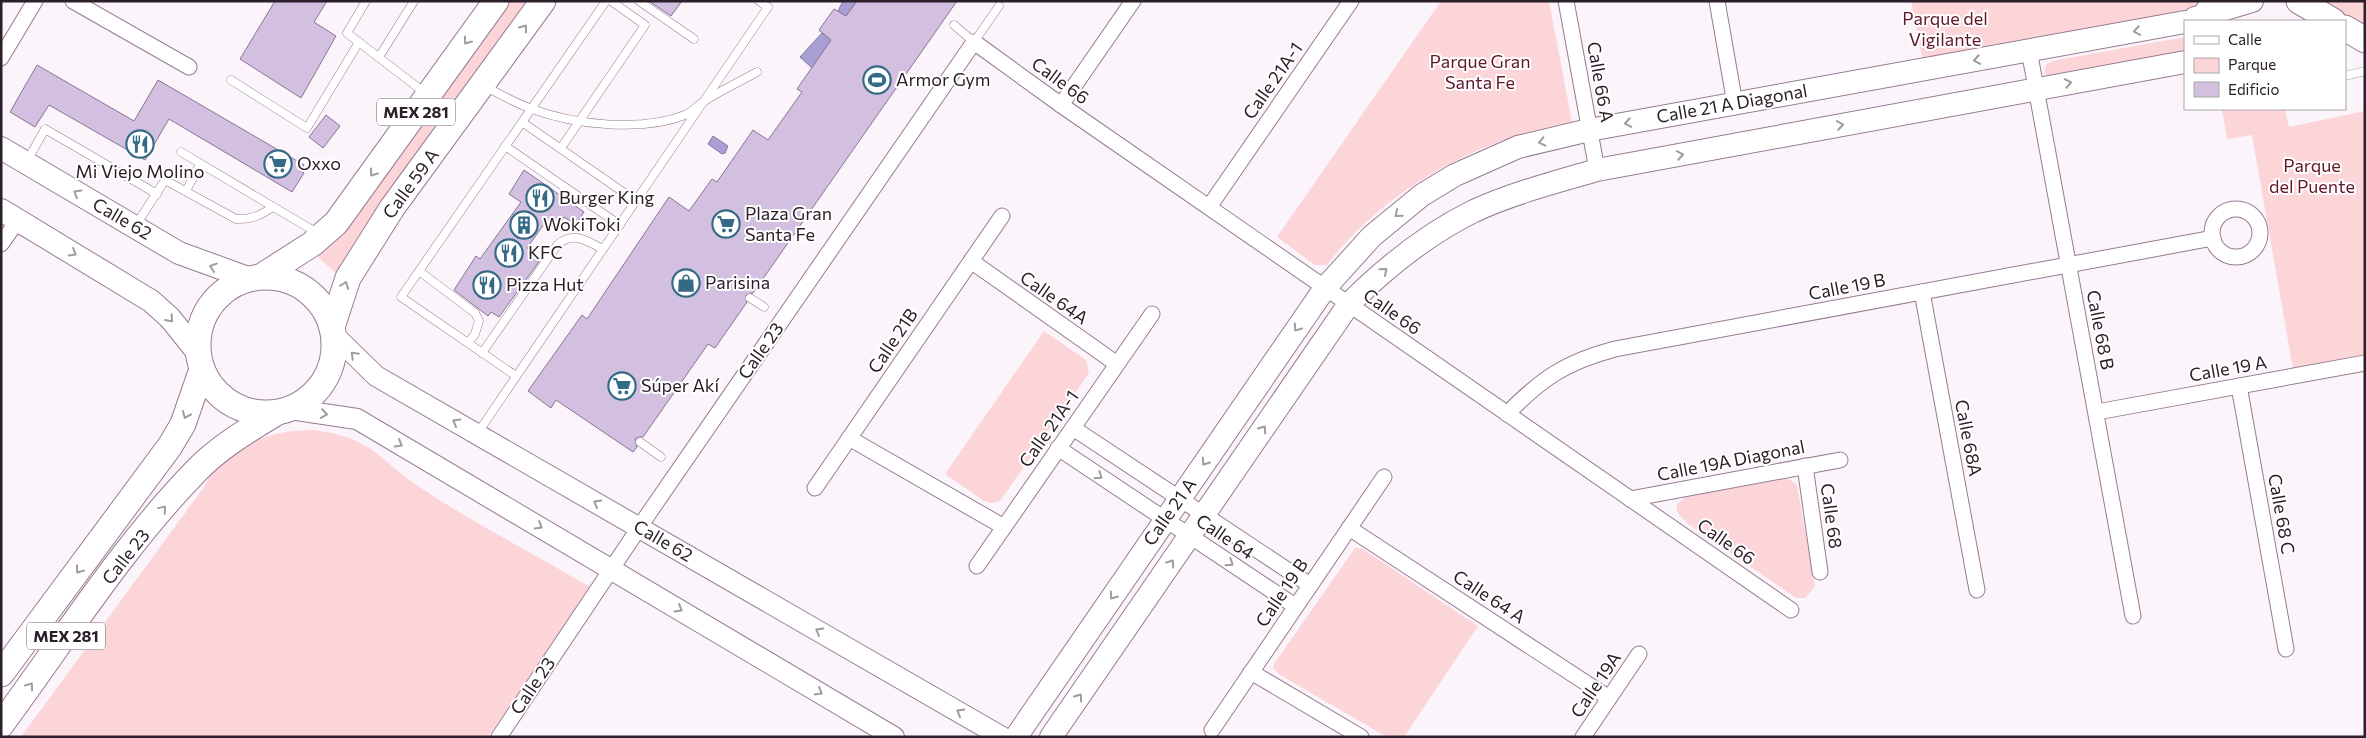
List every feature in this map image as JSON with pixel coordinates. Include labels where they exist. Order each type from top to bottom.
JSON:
[{"type":"main road","name":"MEX 281","points":[[255,277],[321,235],[336,223],[496,1]]},
{"type":"main road","name":"Calle 59 A","points":[[333,330],[348,278],[392,208],[544,1]]},
{"type":"main road","name":"Calle 21 A Diagonal","points":[[1325,288],[1372,236],[1430,190],[1455,175],[1518,147],[1589,130],[2029,50],[2198,15],[2252,1]]},
{"type":"main road","points":[[2299,1],[2331,20]]},
{"type":"main road","points":[[1349,304],[1406,253],[1474,212],[1525,191],[1598,170],[2184,62]]},
{"type":"main road","name":"Calle 62","points":[[1,148],[179,253],[255,277]]},
{"type":"main road","points":[[10,215],[151,301],[170,318],[200,361],[210,384],[232,405],[260,414],[283,411],[305,401],[318,390],[327,376],[333,360],[333,330],[326,311],[316,298],[298,284],[277,277],[255,277],[234,284],[221,293],[210,305],[200,327],[200,361]]},
{"type":"main road","name":"Calle 21 A","points":[[1016,737],[1325,288]]},
{"type":"main road","name":"Calle 21 A","points":[[1051,737],[1349,304]]},
{"type":"main road","name":"Calle 23","points":[[1,674],[170,446],[185,418],[200,361]]},
{"type":"main road","name":"Calle 23","points":[[1,725],[132,546],[196,471],[237,438],[283,411]]},
{"type":"street","points":[[1,58],[35,1]]},
{"type":"street","points":[[73,1],[189,67]]},
{"type":"street","points":[[1061,105],[1133,1]]},
{"type":"street","name":"Calle 21A-1","points":[[1209,207],[1351,1]]},
{"type":"street","name":"Calle 66 A","points":[[1566,1],[1598,170]]},
{"type":"street","points":[[1717,1],[1735,104]]},
{"type":"street","name":"Calle 66","points":[[974,42],[1061,105],[1791,610]]},
{"type":"street","name":"Calle 23","points":[[499,737],[639,527],[974,42]]},
{"type":"street","name":"Calle 68 B","points":[[2029,50],[2134,616]]},
{"type":"street","points":[[1,244],[10,215]]},
{"type":"street","name":"Calle 21B","points":[[815,488],[1002,216]]},
{"type":"street","name":"Calle 19 B","points":[[1507,414],[1526,395],[1551,375],[1575,361],[1595,354],[2213,238]]},
{"type":"street","name":"Calle 64A","points":[[971,261],[1117,364]]},
{"type":"street","name":"Calle 68A","points":[[1922,292],[1977,590]]},
{"type":"street","name":"Calle 21A-1","points":[[977,566],[1152,314]]},
{"type":"street","name":"Calle 62","points":[[333,330],[376,376],[1002,737]]},
{"type":"street","name":"Calle 19 A","points":[[2097,412],[2365,363]]},
{"type":"street","name":"Calle 68 C","points":[[2239,386],[2286,649]]},
{"type":"street","points":[[283,411],[357,419],[894,737]]},
{"type":"street","name":"Calle 64","points":[[1073,428],[1310,585]]},
{"type":"street","points":[[849,438],[1004,527]]},
{"type":"street","name":"Calle 64","points":[[1058,448],[1296,606]]},
{"type":"street","name":"Calle 19A Diagonal","points":[[1630,499],[1840,460]]},
{"type":"street","name":"Calle 68","points":[[1805,466],[1820,572]]},
{"type":"street","name":"Calle 19 B","points":[[1212,730],[1384,477]]},
{"type":"street","name":"Calle 64 A","points":[[1349,528],[1609,698]]},
{"type":"street","name":"Calle 19A","points":[[1583,737],[1639,654]]},
{"type":"street","points":[[1251,672],[1361,737]]},
{"type":"lane","points":[[366,1],[347,33],[428,96]]},
{"type":"lane","points":[[379,57],[414,1]]},
{"type":"lane","points":[[516,376],[401,297],[606,1]]},
{"type":"lane","points":[[561,148],[645,25],[611,1]]},
{"type":"lane","points":[[639,1],[694,39]]},
{"type":"lane","points":[[477,434],[768,7],[759,1]]},
{"type":"lane","points":[[954,25],[974,42],[998,6]]},
{"type":"lane","points":[[231,80],[307,128],[360,42]]},
{"type":"lane","points":[[2346,76],[2365,71]]},
{"type":"lane","points":[[482,85],[531,109],[562,118],[599,124],[635,124],[664,120],[686,114],[704,101],[757,72]]},
{"type":"lane","points":[[522,122],[636,201]]},
{"type":"lane","points":[[26,163],[46,129],[157,194]]},
{"type":"lane","points":[[505,146],[620,225]]},
{"type":"lane","points":[[181,152],[321,235]]},
{"type":"lane","points":[[186,191],[200,164]]},
{"type":"lane","points":[[135,227],[166,180],[236,219],[247,220],[261,215],[273,207]]},
{"type":"lane","points":[[482,353],[558,244],[567,238],[574,237],[603,249]]},
{"type":"lane","points":[[419,271],[475,313],[479,321],[475,334],[468,343]]},
{"type":"lane","points":[[750,298],[764,307]]},
{"type":"lane","points":[[640,442],[661,457]]},
{"type":"green space","points":[[511,1],[527,1],[358,236],[343,264],[340,277],[317,256],[349,226]]},
{"type":"green space","name":"Parque Gran Santa Fe","points":[[1441,1],[1549,1],[1572,122],[1502,141],[1469,154],[1436,171],[1406,190],[1377,213],[1351,237],[1327,265],[1315,265],[1277,237]]},
{"type":"green space","name":"Parque del Vigilante","points":[[1911,1],[2200,1],[2196,8],[2184,14],[1923,62]]},
{"type":"green space","points":[[2320,1],[2365,1],[2365,25],[2357,23]]},
{"type":"green space","points":[[2184,37],[2184,55],[2049,78],[2044,73],[2046,65],[2052,61]]},
{"type":"green space","name":"Parque del Puente","points":[[2222,110],[2285,110],[2289,127],[2365,111],[2365,355],[2293,369],[2252,135],[2227,139]]},
{"type":"green space","points":[[1044,331],[1086,360],[1089,373],[1000,501],[991,503],[984,501],[945,474]]},
{"type":"green space","points":[[312,430],[348,438],[372,450],[406,477],[441,501],[590,587],[488,737],[21,737],[204,487],[212,473],[223,461],[235,451],[264,437],[280,433]]},
{"type":"green space","points":[[1789,479],[1797,485],[1815,586],[1805,598],[1796,598],[1688,524],[1677,512],[1677,504],[1687,496]]},
{"type":"green space","points":[[1355,548],[1363,549],[1478,626],[1404,737],[1387,737],[1280,675],[1273,668]]},
{"type":"shaded area","points":[[843,1],[857,1],[846,16],[838,11]]},
{"type":"shaded area","points":[[822,33],[832,40],[812,68],[800,57]]},
{"type":"shaded area","points":[[713,136],[728,146],[725,153],[722,154],[708,144]]},
{"type":"building","points":[[275,1],[327,1],[314,22],[336,36],[301,98],[240,59]]},
{"type":"building","points":[[649,1],[682,1],[671,16]]},
{"type":"building","name":"Plaza Gran Santa Fe","points":[[857,1],[957,1],[753,293],[746,295],[747,302],[715,348],[708,344],[643,437],[635,439],[637,447],[633,452],[556,400],[551,408],[528,391],[582,315],[587,319],[669,197],[689,211],[712,179],[717,182],[753,130],[768,140],[802,92],[797,89],[831,40],[819,30],[834,9],[846,16]]},
{"type":"building","points":[[37,65],[134,121],[158,80],[304,165],[300,171],[304,173],[292,192],[169,119],[145,160],[49,105],[35,127],[10,112]]},
{"type":"building","points":[[326,115],[340,126],[323,148],[309,137]]},
{"type":"building","points":[[524,170],[584,212],[576,225],[564,217],[557,227],[547,220],[527,248],[539,257],[538,263],[499,317],[491,312],[488,316],[454,290],[476,256],[480,259],[521,202],[509,194]]},
{"type":"place","name":"Armor Gym","points":[[877,80]]},
{"type":"place","name":"Mi Viejo Molino","points":[[140,144]]},
{"type":"place","name":"Oxxo","points":[[278,164]]},
{"type":"place","name":"Burger King","points":[[540,198]]},
{"type":"place","name":"Plaza Gran Santa Fe","points":[[726,224]]},
{"type":"place","name":"WokiToki","points":[[524,225]]},
{"type":"place","name":"KFC","points":[[509,253]]},
{"type":"place","name":"Parisina","points":[[686,283]]},
{"type":"place","name":"Pizza Hut","points":[[487,285]]},
{"type":"place","name":"Súper Akí","points":[[622,386]]}]
